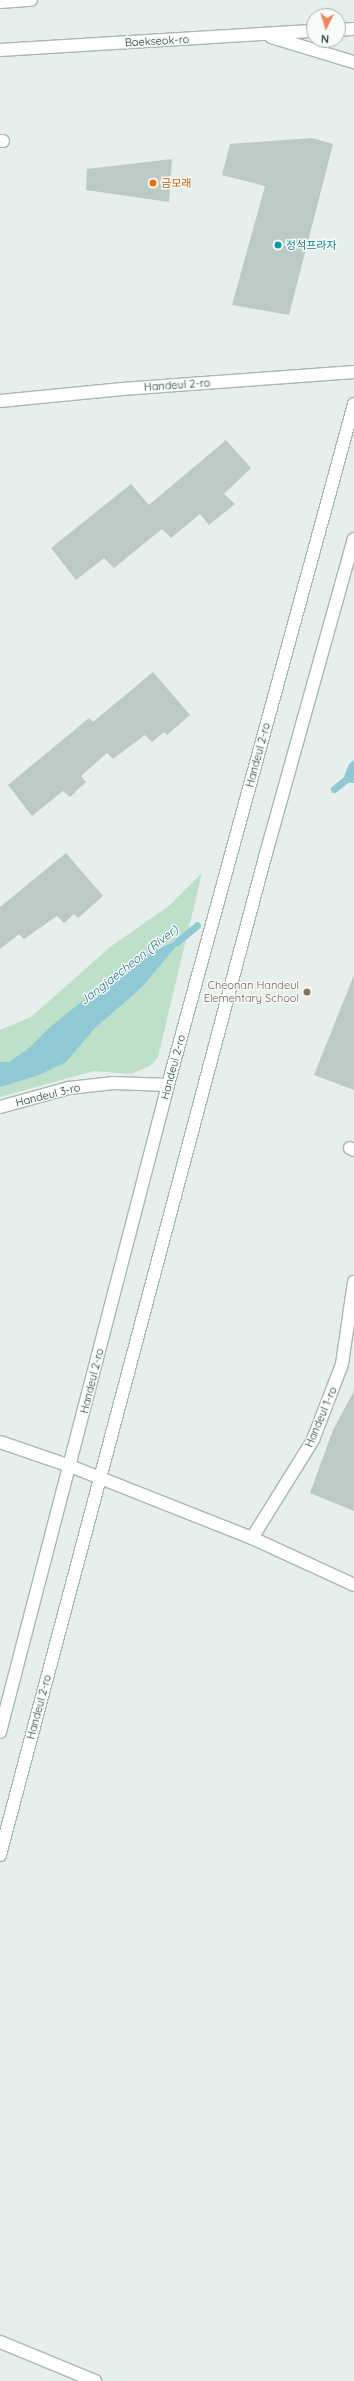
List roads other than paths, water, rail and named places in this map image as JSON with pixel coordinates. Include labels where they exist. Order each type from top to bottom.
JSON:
[{"type":"street","points":[[0,2],[31,0]]},
{"type":"street","name":"Baekseok-ro","points":[[0,50],[306,31]]},
{"type":"street","points":[[262,34],[354,62]]},
{"type":"street","name":"Handeul 2-ro","points":[[0,401],[122,388],[354,372]]},
{"type":"street","name":"Handeul 2-ro","points":[[0,1732],[168,1085],[354,404]]},
{"type":"street","name":"Handeul 2-ro","points":[[0,1855],[262,864],[354,539]]},
{"type":"street","name":"Handeul 3-ro","points":[[0,1107],[69,1088],[114,1083],[168,1085]]},
{"type":"street","name":"Handeul 1-ro","points":[[252,1538],[313,1440],[342,1364],[354,1282]]},
{"type":"street","points":[[0,1442],[70,1466],[252,1538],[354,1585]]},
{"type":"street","points":[[0,2342],[95,2381]]},
{"type":"water","points":[[354,760],[354,783],[342,782],[349,764]]},
{"type":"water","points":[[184,937],[141,988],[94,1029],[66,1062],[39,1075],[0,1087],[0,1062],[9,1062],[29,1048],[49,1028],[128,964]]},
{"type":"waterway","name":"Jangjaecheon (River)","points":[[334,789],[354,773]]},
{"type":"waterway","name":"Jangjaecheon (River)","points":[[177,942],[197,925]]},
{"type":"place","name":"금모래","points":[[153,183]]},
{"type":"place","name":"정석프라자","points":[[278,245]]},
{"type":"place","name":"Cheonan Handeul Elementary School","points":[[307,992]]}]
